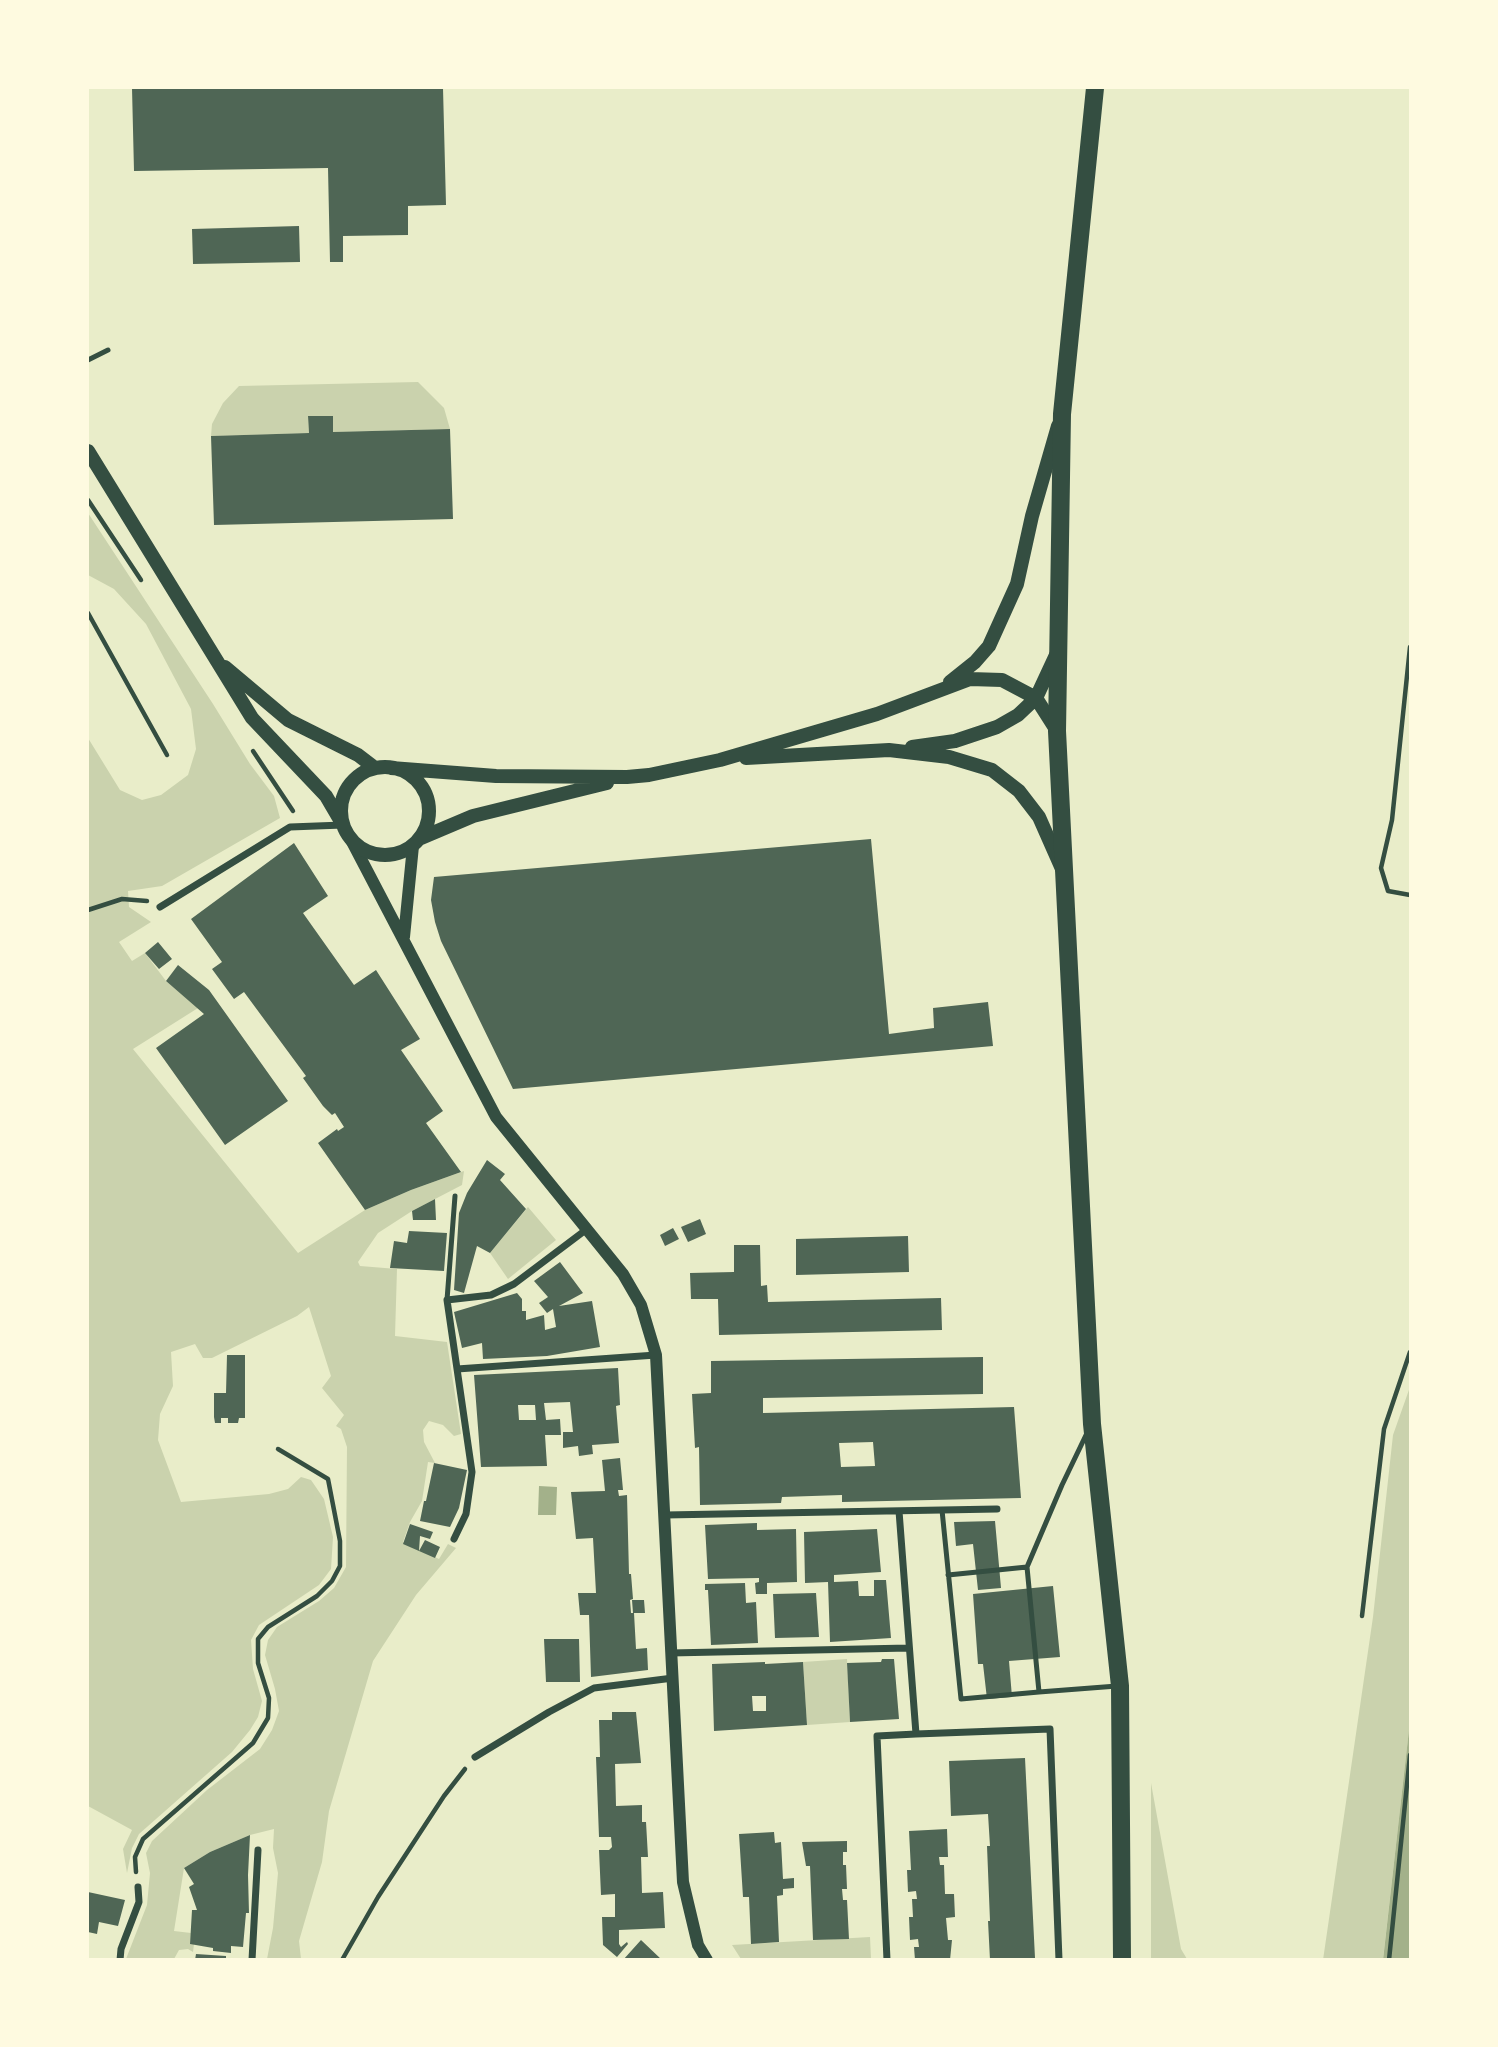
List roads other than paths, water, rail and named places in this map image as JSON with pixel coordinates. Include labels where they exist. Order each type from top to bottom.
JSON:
[{"type":"main road","points":[[1095,88],[1062,414],[1056,731],[1092,1424],[1120,1686],[1122,1959]]},
{"type":"main road","points":[[944,688],[975,662],[989,646],[1017,584],[1032,516],[1062,414]]},
{"type":"main road","points":[[88,451],[252,718],[326,796],[357,845],[379,855],[402,852],[417,842],[473,816],[627,777]]},
{"type":"main road","points":[[720,760],[889,750],[955,741],[997,727],[1018,715],[1037,698],[1056,655]]},
{"type":"main road","points":[[216,659],[288,720],[358,755],[375,768]]},
{"type":"main road","points":[[346,831],[342,801],[346,790],[363,773],[375,768],[496,776],[649,775],[720,760],[877,715],[970,679],[1002,680],[1037,698],[1056,731]]},
{"type":"main road","points":[[889,750],[949,757],[992,770],[1019,791],[1039,817],[1064,874]]},
{"type":"main road","points":[[391,768],[412,776],[422,786],[428,798],[430,812],[427,826],[417,842]]},
{"type":"street","points":[[160,907],[290,827],[346,831],[496,1117],[623,1274],[641,1306],[656,1355],[683,1882],[698,1945],[704,1958]]},
{"type":"street","points":[[404,938],[417,842]]},
{"type":"street","points":[[454,1539],[466,1514],[472,1472],[447,1300],[491,1295],[514,1284],[587,1229]]},
{"type":"street","points":[[457,1369],[656,1355]]},
{"type":"street","points":[[666,1515],[997,1509]]},
{"type":"street","points":[[899,1511],[916,1734]]},
{"type":"street","points":[[670,1653],[909,1648]]},
{"type":"street","points":[[475,1756],[594,1688],[673,1678]]},
{"type":"street","points":[[887,1959],[877,1736],[1050,1729],[1059,1959]]},
{"type":"street","points":[[252,1959],[258,1850]]},
{"type":"street","points":[[120,1959],[121,1949],[139,1902],[138,1887]]},
{"type":"lane","points":[[88,360],[108,350]]},
{"type":"lane","points":[[447,1300],[455,1196]]},
{"type":"lane","points":[[1039,1692],[1027,1567],[1092,1424]]},
{"type":"lane","points":[[942,1510],[961,1699],[1120,1686]]},
{"type":"lane","points":[[948,1574],[1027,1567]]}]
